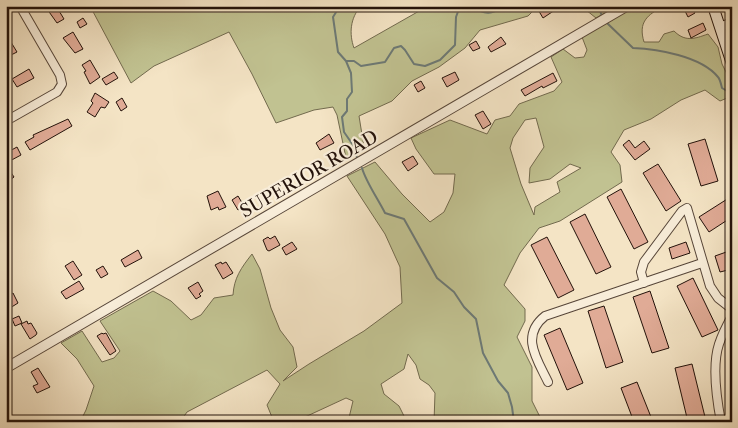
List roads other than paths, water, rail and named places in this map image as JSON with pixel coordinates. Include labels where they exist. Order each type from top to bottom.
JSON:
[{"type":"main road","points":[[713,6],[732,64]]},
{"type":"street","points":[[6,121],[57,92],[62,84],[60,76],[20,6]]},
{"type":"street","name":"SUPERIOR ROAD","points":[[6,368],[626,6]]},
{"type":"street","points":[[720,27],[732,22]]},
{"type":"street","points":[[644,283],[641,272],[643,263],[682,211],[687,208],[712,291],[732,309]]},
{"type":"street","points":[[548,382],[534,351],[532,333],[538,322],[548,314],[702,263]]},
{"type":"street","points":[[721,422],[716,392],[717,353],[732,316]]},
{"type":"waterway","points":[[340,6],[333,17],[338,52],[346,61],[351,73],[352,92],[347,99],[347,111],[342,117],[344,132],[353,145],[357,158]]},
{"type":"waterway","points":[[346,61],[354,61],[361,66],[385,62],[394,48],[401,46],[414,64],[425,66],[440,60],[455,45],[456,17],[460,6]]},
{"type":"waterway","points":[[471,6],[485,13],[496,11],[506,6]]},
{"type":"waterway","points":[[598,6],[602,16]]},
{"type":"waterway","points":[[607,23],[633,48],[666,52],[701,64],[718,77],[722,88],[732,94]]},
{"type":"waterway","points":[[362,168],[369,185],[385,213],[404,219],[437,278],[454,292],[464,307],[476,319],[483,353],[498,381],[508,393],[514,422]]}]
